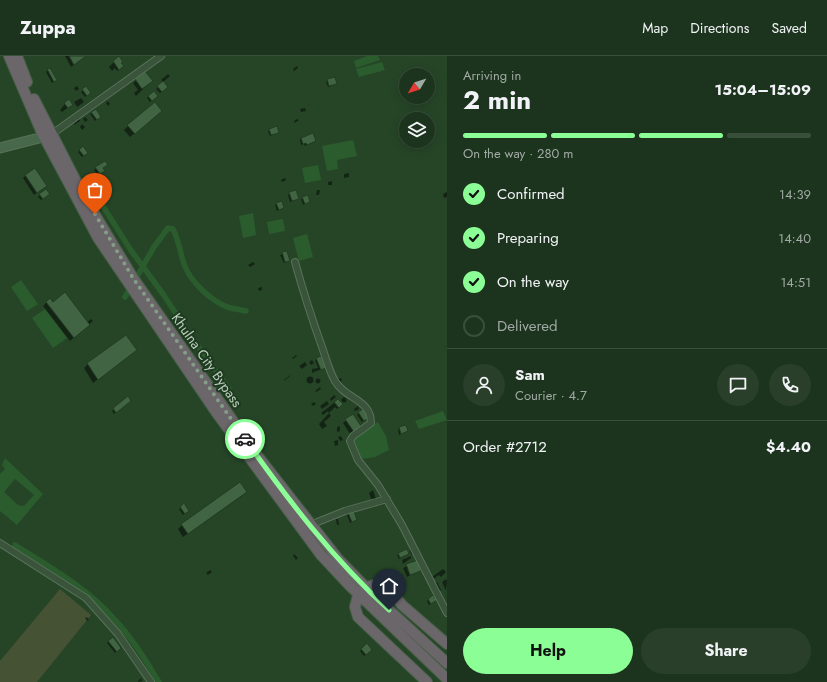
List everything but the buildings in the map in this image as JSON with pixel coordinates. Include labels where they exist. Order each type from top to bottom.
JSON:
[{"type":"highway","name":"Khulna City Bypass","points":[[9,56],[98,238],[127,283],[216,412],[321,555],[446,662]]},
{"type":"highway","name":"Khulna City Bypass","points":[[17,56],[48,135],[133,278],[256,454],[310,525],[362,591],[447,680]]},
{"type":"highway","points":[[427,682],[358,617],[355,606],[362,591],[374,585],[391,592],[402,605],[447,644]]},
{"type":"main road","points":[[0,148],[48,135]]},
{"type":"street","points":[[48,135],[161,56]]},
{"type":"street","points":[[295,262],[315,328],[335,382],[343,390],[365,406],[371,415],[371,423],[353,436],[350,441],[358,460],[387,499],[447,613]]},
{"type":"street","points":[[310,525],[345,511],[387,499]]},
{"type":"street","points":[[0,543],[86,598],[118,634],[151,682]]},
{"type":"shaded area","points":[[367,56],[378,56],[380,60],[356,68],[354,61]]},
{"type":"shaded area","points":[[382,62],[385,70],[359,77],[356,69]]},
{"type":"shaded area","points":[[353,140],[357,156],[337,160],[338,169],[327,171],[322,146]]},
{"type":"shaded area","points":[[318,165],[321,180],[305,183],[302,168]]},
{"type":"shaded area","points":[[253,213],[256,235],[243,238],[239,216]]},
{"type":"shaded area","points":[[283,219],[285,231],[269,234],[267,222]]},
{"type":"shaded area","points":[[307,234],[313,257],[299,261],[293,238]]},
{"type":"shaded area","points":[[21,280],[38,304],[27,311],[11,287]]},
{"type":"shaded area","points":[[45,309],[67,338],[53,348],[32,318]]},
{"type":"shaded area","points":[[443,411],[447,420],[419,429],[415,421]]},
{"type":"shaded area","points":[[378,422],[386,436],[389,450],[375,457],[361,459],[352,442],[354,436]]},
{"type":"shaded area","points":[[5,458],[43,494],[17,525],[0,511],[0,474],[5,469],[2,465]],"holes":[[[15,479],[34,495],[24,506],[18,505],[4,492]]]},
{"type":"shaded area","points":[[60,589],[91,615],[37,682],[0,682],[0,661]]},
{"type":"waterway","points":[[91,181],[101,203],[130,249],[229,389]]},
{"type":"waterway","points":[[125,297],[154,247],[168,228],[173,229],[184,264],[195,283],[219,303],[230,308],[246,311]]},
{"type":"waterway","points":[[15,545],[68,579],[104,608],[133,642],[159,682]]},
{"type":"way so far","points":[[95,214],[133,278],[245,439]]},
{"type":"route","points":[[245,439],[320,539],[356,579],[389,610]]}]
